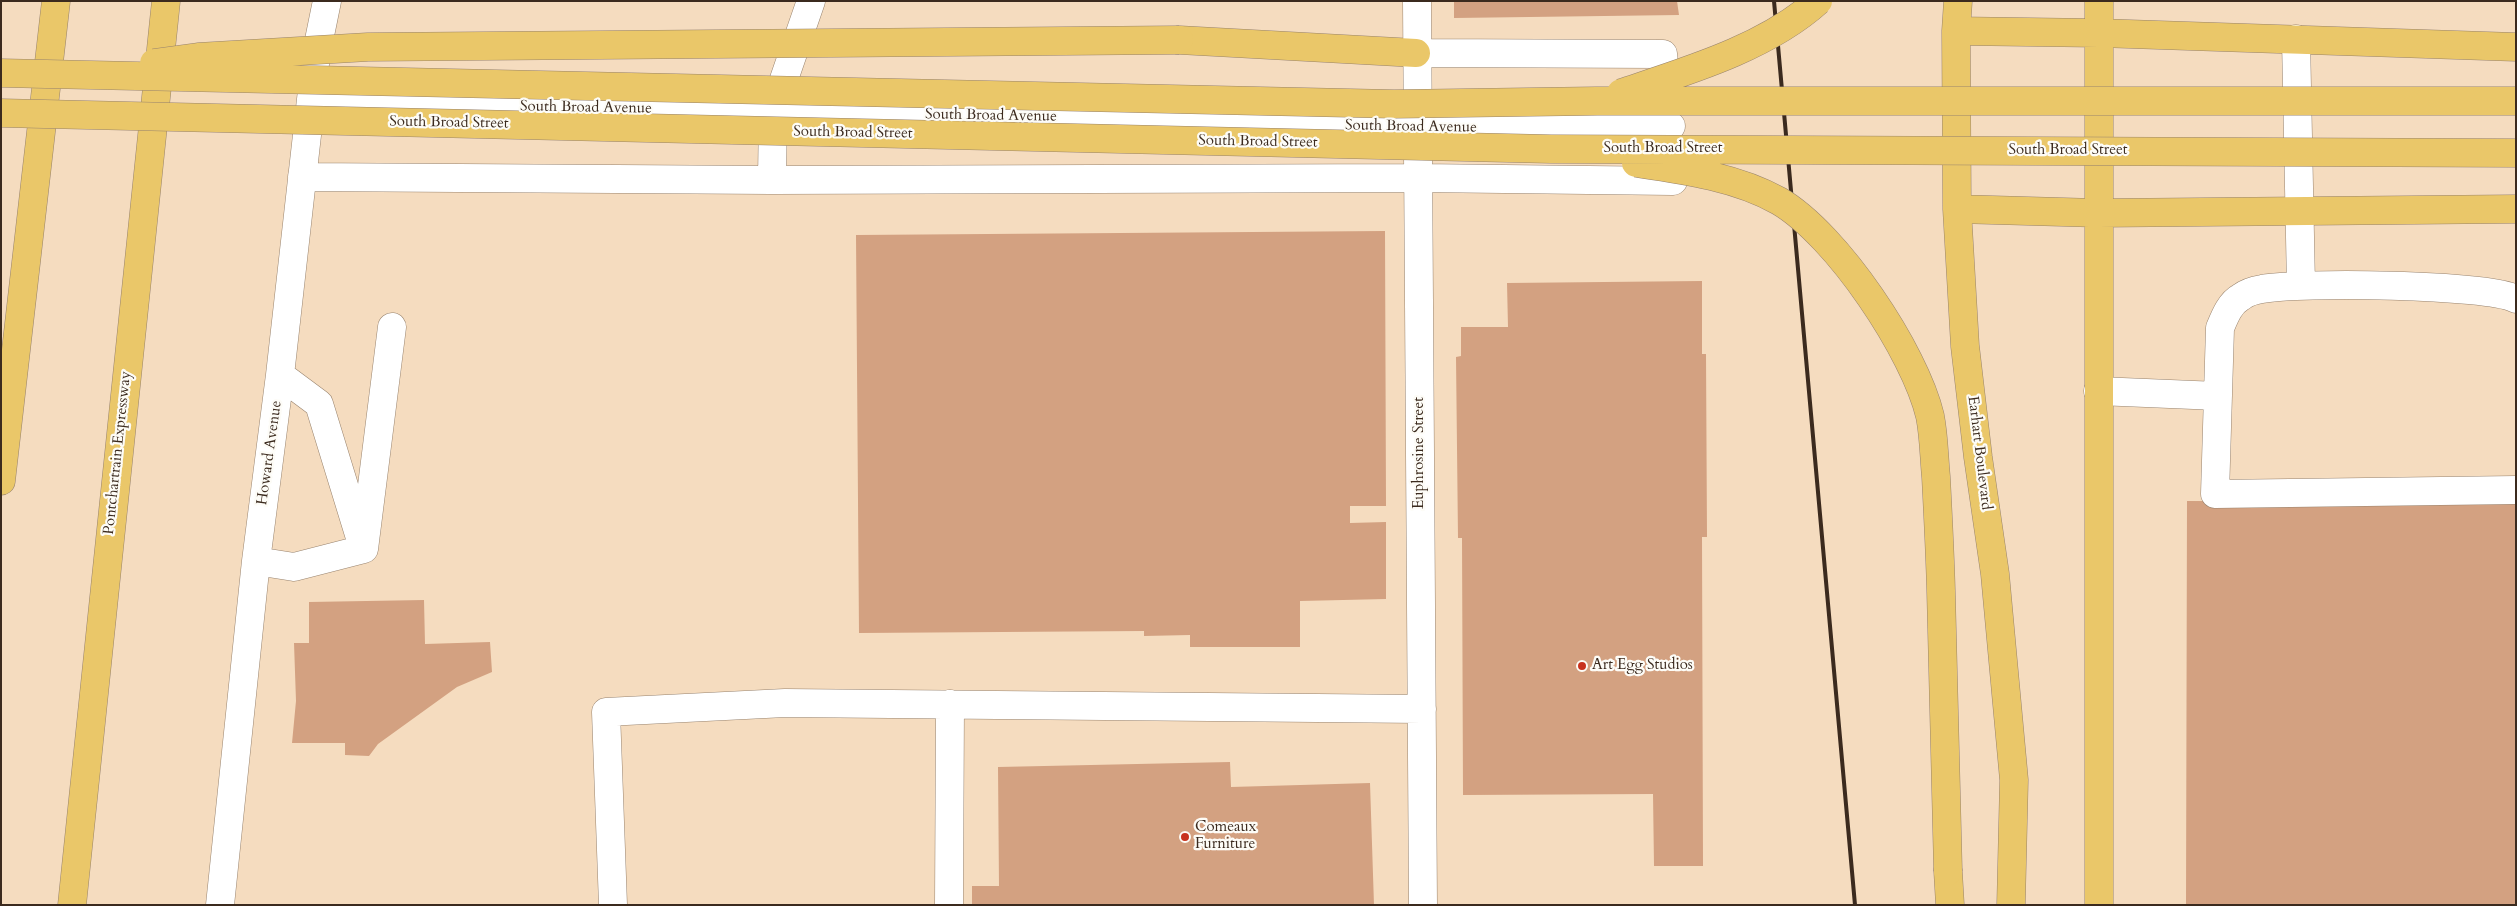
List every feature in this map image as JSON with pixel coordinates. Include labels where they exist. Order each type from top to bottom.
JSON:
[{"type":"main road","points":[[1,481],[56,1]]},
{"type":"main road","name":"Pontchartrain Expressway","points":[[72,905],[166,1]]},
{"type":"main road","points":[[1598,101],[1678,74],[1744,48],[1804,14],[1818,1]]},
{"type":"main road","name":"Earhart Boulevard","points":[[1958,1],[1956,31],[1957,209],[1965,346],[1978,457],[1995,574],[2014,780],[2010,905]]},
{"type":"main road","points":[[2098,1],[2099,905]]},
{"type":"main road","points":[[1956,31],[2099,32],[2516,47]]},
{"type":"main road","points":[[80,75],[198,57],[368,47],[1179,40],[1416,54]]},
{"type":"main road","points":[[1,73],[1394,104],[1598,101],[2516,101]]},
{"type":"main road","name":"South Broad Street","points":[[1,113],[1551,149],[2516,153]]},
{"type":"main road","points":[[1551,149],[1685,171],[1739,184],[1779,202],[1820,232],[1855,276],[1908,360],[1920,386],[1930,417],[1940,531],[1950,905]]},
{"type":"main road","points":[[1957,209],[2098,213],[2516,208]]},
{"type":"street","name":"Howard Avenue","points":[[220,905],[256,561],[280,375],[316,55],[327,1]]},
{"type":"street","points":[[772,180],[773,111],[811,1]]},
{"type":"street","name":"Euphrosine Street","points":[[1417,1],[1423,905]]},
{"type":"street","points":[[2296,39],[2301,286]]},
{"type":"street","points":[[302,176],[772,180],[1419,178],[1673,181],[1671,126],[1663,54],[1416,54]]},
{"type":"street","name":"South Broad Avenue","points":[[311,102],[773,111],[1419,128],[1671,126]]},
{"type":"street","points":[[2516,299],[2508,295],[2467,291],[2301,286],[2262,289],[2241,297],[2228,309],[2220,328],[2215,498],[2516,490]]},
{"type":"street","points":[[364,549],[392,327]]},
{"type":"street","points":[[280,375],[319,404],[364,549]]},
{"type":"street","points":[[2098,392],[2218,396]]},
{"type":"street","points":[[256,561],[294,567],[364,549]]},
{"type":"street","points":[[613,905],[606,712],[785,703],[1422,710]]},
{"type":"street","points":[[949,905],[950,704]]},
{"type":"building","points":[[1454,1],[1677,1],[1679,15],[1454,18]]},
{"type":"building","points":[[1385,231],[1386,506],[1350,506],[1350,523],[1386,522],[1386,599],[1300,601],[1300,647],[1190,647],[1190,635],[1144,636],[1144,631],[859,633],[856,235]]},
{"type":"building","name":"Art Egg Studios","points":[[1702,281],[1702,354],[1706,354],[1707,537],[1702,537],[1703,866],[1654,866],[1653,794],[1463,795],[1462,538],[1458,538],[1456,357],[1461,356],[1461,327],[1508,327],[1507,283]]},
{"type":"building","points":[[2187,501],[2516,502],[2516,905],[2186,905]]},
{"type":"building","points":[[424,600],[425,644],[490,642],[492,672],[457,687],[378,744],[369,756],[345,755],[345,743],[292,743],[296,701],[294,643],[309,643],[309,602]]},
{"type":"building","name":"Comeaux Furniture","points":[[1230,762],[1231,787],[1370,783],[1374,905],[972,905],[972,886],[999,886],[998,767]]},
{"type":"railway","points":[[1774,1],[1855,905]]},
{"type":"place","name":"Art Egg Studios","points":[[1582,666]]},
{"type":"place","name":"Comeaux Furniture","points":[[1185,837]]}]
